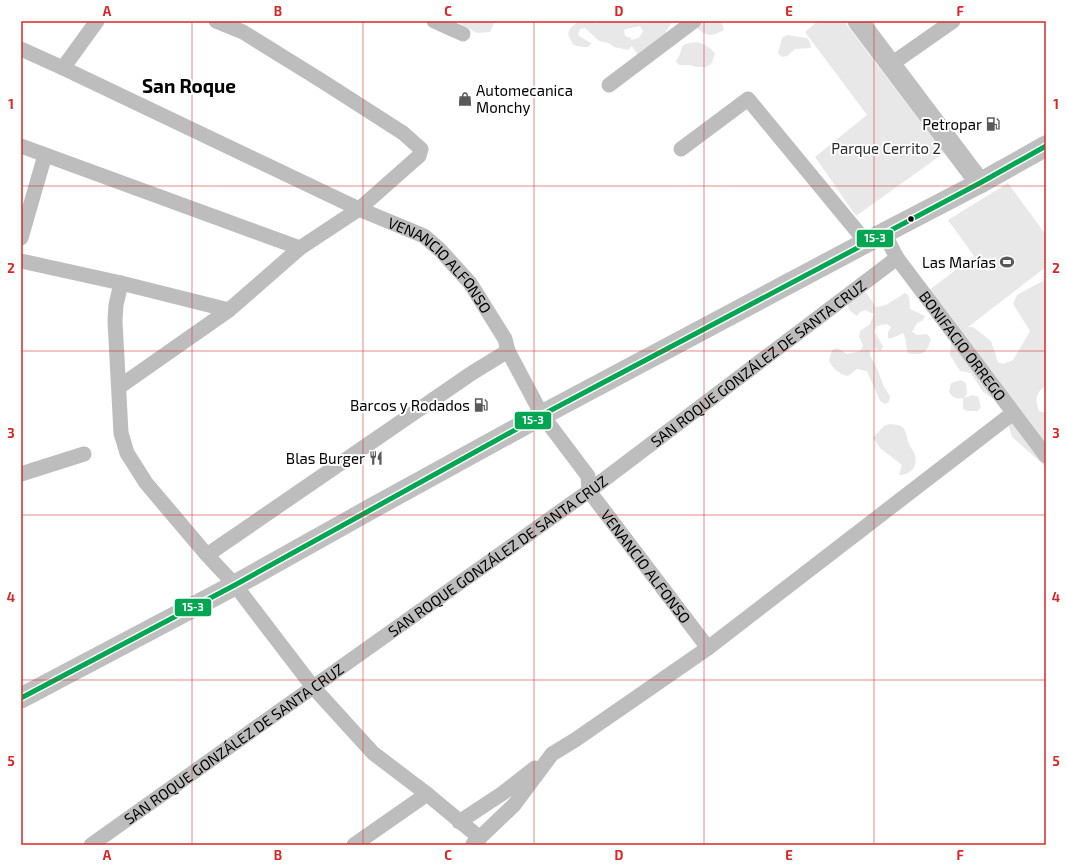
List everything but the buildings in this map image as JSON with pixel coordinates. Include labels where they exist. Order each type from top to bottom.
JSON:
[{"type":"main road","points":[[858,21],[980,183]]},
{"type":"main road","points":[[21,698],[235,586],[542,415],[866,242],[980,183],[1046,146]]},
{"type":"street","points":[[63,68],[97,21]]},
{"type":"street","points":[[119,387],[229,310],[300,248],[359,209],[419,156],[421,149],[403,133],[322,81],[243,32],[216,21]]},
{"type":"street","points":[[434,21],[462,34]]},
{"type":"street","points":[[609,85],[694,21]]},
{"type":"street","points":[[890,65],[952,21]]},
{"type":"street","name":"VENANCIO ALFONSO","points":[[21,49],[359,209],[424,236],[440,250],[470,283],[504,339],[508,351],[542,415],[588,476],[589,491],[708,648]]},
{"type":"street","points":[[681,149],[748,99],[866,242]]},
{"type":"street","points":[[21,146],[300,248]]},
{"type":"street","points":[[21,238],[45,155]]},
{"type":"street","name":"BONIFACIO ORREGO","points":[[884,233],[897,258],[1046,456]]},
{"type":"street","name":"SAN ROQUE GONZÁLEZ DE SANTA CRUZ","points":[[91,845],[589,491],[897,258]]},
{"type":"street","points":[[21,261],[121,283],[229,310]]},
{"type":"street","points":[[121,283],[116,305],[115,321],[121,433],[127,453],[146,484],[235,586],[313,688],[374,753],[427,794],[459,822],[476,842],[514,805],[549,757]]},
{"type":"street","points":[[207,555],[472,373],[508,351]]},
{"type":"street","points":[[459,822],[503,793],[552,754],[575,740],[708,648],[1013,414]]},
{"type":"street","points":[[21,474],[84,454]]},
{"type":"street","points":[[354,845],[427,794]]},
{"type":"green space","points":[[455,21],[495,21],[490,32],[478,33]]},
{"type":"green space","points":[[578,21],[593,21],[598,25],[595,21],[639,21],[640,23],[646,21],[673,21],[666,31],[669,35],[638,55],[632,46],[628,50],[614,47],[609,43],[599,41],[585,28],[580,29],[578,34],[591,43],[588,47],[573,45],[568,34],[570,29]],"holes":[[[640,26],[643,31],[639,38],[631,40],[631,38],[625,36],[624,30]]]},
{"type":"green space","points":[[698,21],[721,21],[724,30],[712,35],[703,33],[696,27]]},
{"type":"green space","name":"Parque Cerrito 2","points":[[818,21],[844,21],[944,153],[856,216],[815,157],[867,115],[805,32]]},
{"type":"green space","points":[[787,35],[807,38],[810,42],[811,48],[795,49],[787,56],[782,57],[778,53],[782,38]]},
{"type":"green space","points":[[697,42],[707,46],[715,54],[711,64],[706,67],[679,65],[676,61],[683,45]]},
{"type":"green space","points":[[1008,183],[1046,235],[1046,267],[968,327],[973,327],[991,341],[998,362],[1003,364],[1013,360],[1030,331],[1013,304],[1017,295],[1046,279],[1046,385],[1038,394],[1037,403],[1039,411],[1046,413],[1046,467],[1012,437],[1002,404],[983,392],[971,373],[960,371],[950,355],[952,334],[928,291],[974,256],[948,220]]},
{"type":"green space","points":[[862,290],[867,294],[876,307],[886,305],[905,293],[909,296],[910,309],[925,316],[922,321],[917,323],[912,332],[917,335],[927,334],[931,339],[928,348],[921,354],[908,353],[903,333],[893,338],[888,338],[888,332],[891,327],[887,324],[877,326],[874,331],[883,346],[881,351],[875,349],[870,351],[870,356],[876,366],[884,387],[890,396],[889,402],[885,404],[880,401],[867,371],[857,369],[848,376],[837,371],[829,360],[832,350],[837,348],[847,354],[860,351],[863,346],[859,336],[860,331],[870,324],[874,314],[865,310],[860,312],[857,316],[849,310],[846,300]]},
{"type":"green space","points":[[961,380],[966,383],[967,394],[964,398],[973,395],[978,397],[981,407],[978,411],[968,411],[963,409],[963,398],[955,398],[949,392],[951,383]]},
{"type":"green space","points":[[890,424],[899,425],[904,428],[909,444],[915,455],[916,459],[913,469],[903,475],[899,475],[902,465],[880,448],[873,438],[884,426]]},
{"type":"transit line","name":"15-3","points":[[21,698],[235,585],[542,415],[980,183],[1046,146]]},
{"type":"place","name":"Automecanica Monchy","points":[[465,99]]},
{"type":"place","name":"Petropar","points":[[993,124]]},
{"type":"place","name":"Las Marías","points":[[1007,262]]},
{"type":"place","name":"Barcos y Rodados","points":[[481,405]]},
{"type":"place","name":"Blas Burger","points":[[376,458]]},
{"type":"district","name":"San Roque","points":[[189,85]]}]
